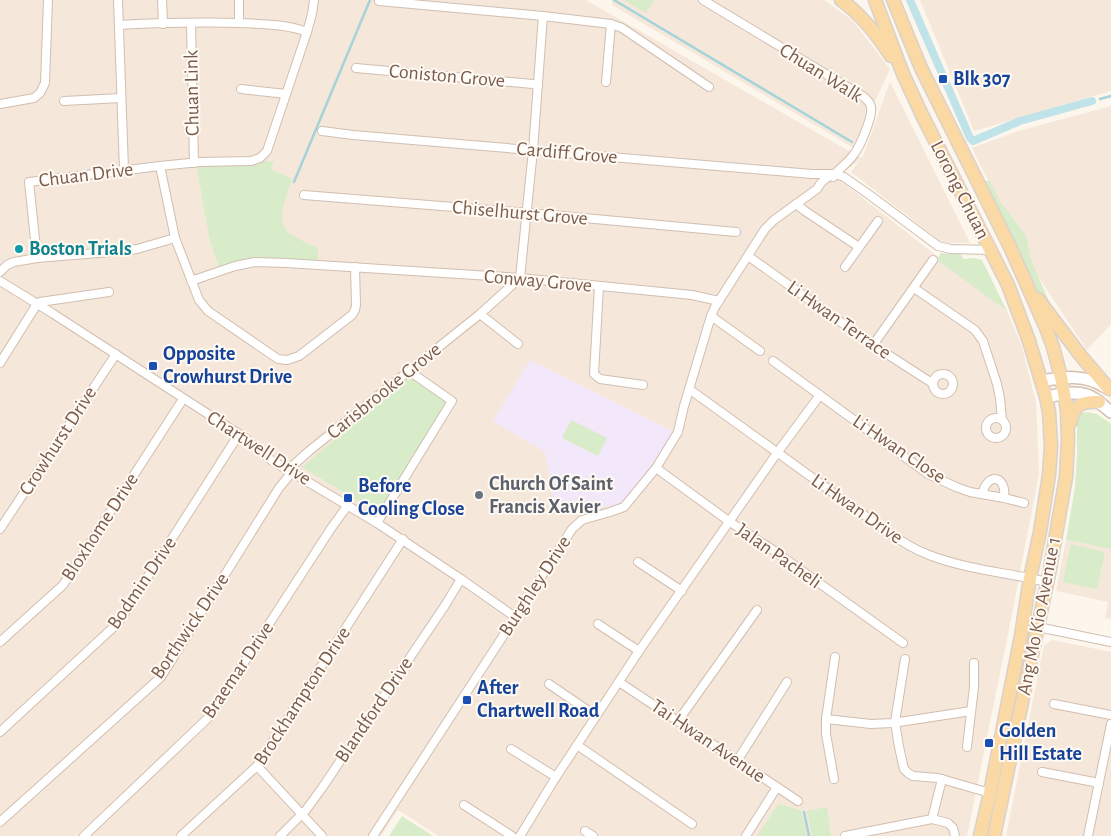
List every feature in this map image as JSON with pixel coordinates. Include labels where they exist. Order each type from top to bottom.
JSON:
[{"type":"main road","points":[[841,0],[867,23],[903,74]]},
{"type":"main road","name":"Lorong Chuan","points":[[875,0],[903,74],[922,115],[1008,285],[1029,341],[1046,397]]},
{"type":"main road","name":"Lorong Chuan","points":[[895,3],[921,68],[1010,247],[1046,328],[1053,346],[1065,394]]},
{"type":"main road","points":[[1025,281],[1081,356],[1110,390]]},
{"type":"main road","points":[[1042,381],[1061,377],[1087,378],[1098,382],[1110,390]]},
{"type":"main road","points":[[1046,397],[1078,393],[1093,398],[1111,412]]},
{"type":"main road","name":"Ang Mo Kio Avenue 1","points":[[994,836],[1047,582],[1067,468],[1068,430],[1065,394]]},
{"type":"main road","name":"Ang Mo Kio Avenue 1","points":[[980,836],[1021,636],[1049,475],[1051,438],[1046,397]]},
{"type":"main road","points":[[1068,430],[1071,417],[1078,406],[1088,402],[1099,402]]},
{"type":"street","points":[[0,104],[34,98],[40,93],[45,83],[48,0]]},
{"type":"street","points":[[118,0],[124,170]]},
{"type":"street","points":[[162,0],[163,24]]},
{"type":"street","points":[[239,0],[239,23]]},
{"type":"street","name":"Chuan Drive","points":[[37,258],[29,182],[160,166],[251,161],[260,158],[266,150],[286,94],[307,32],[314,0]]},
{"type":"street","name":"Chuan Walk","points":[[703,0],[869,102],[871,106],[870,117],[858,148],[850,160],[835,174]]},
{"type":"street","points":[[379,1],[611,24],[622,28],[709,87]]},
{"type":"street","points":[[520,278],[533,150],[543,16]]},
{"type":"street","name":"Chuan Link","points":[[191,23],[194,163]]},
{"type":"street","points":[[119,25],[239,23],[289,27],[307,32]]},
{"type":"street","points":[[606,82],[611,24]]},
{"type":"street","name":"Coniston Grove","points":[[356,68],[538,86]]},
{"type":"street","points":[[241,89],[286,94]]},
{"type":"street","points":[[64,101],[121,98]]},
{"type":"street","name":"Cardiff Grove","points":[[322,131],[812,174],[835,174],[844,177],[872,196],[938,246],[952,250],[990,250]]},
{"type":"street","name":"Chuan Drive","points":[[160,166],[175,238],[199,300],[208,311],[274,357],[287,360],[299,356],[354,312],[356,305],[355,268]]},
{"type":"street","points":[[812,174],[816,179],[816,188]]},
{"type":"street","name":"Burghley Drive","points":[[373,836],[575,525],[587,518],[624,507],[656,468],[678,432],[711,316],[719,300],[762,233],[770,224],[827,177],[835,174]]},
{"type":"street","name":"Chiselhurst Grove","points":[[304,195],[736,232]]},
{"type":"street","points":[[796,204],[859,247]]},
{"type":"street","points":[[846,267],[878,221]]},
{"type":"street","points":[[0,272],[7,265],[14,262],[37,258],[123,251],[175,238]]},
{"type":"street","name":"Li Hwan Terrace","points":[[748,256],[932,383]]},
{"type":"street","points":[[873,344],[934,260]]},
{"type":"street","name":"Conway Grove","points":[[191,281],[235,266],[255,262],[287,262],[520,278],[692,295],[719,300]]},
{"type":"street","name":"Carisbrooke Grove","points":[[290,471],[309,451],[480,314],[520,278]]},
{"type":"street","name":"Chartwell Drive","points":[[0,281],[239,434],[271,460],[377,523],[461,578],[515,617]]},
{"type":"street","points":[[599,286],[594,374],[600,379],[643,385]]},
{"type":"street","points":[[914,288],[975,330],[983,341],[997,384],[1002,420]]},
{"type":"street","points":[[0,363],[40,302],[109,292]]},
{"type":"street","points":[[480,314],[518,344]]},
{"type":"street","points":[[711,316],[760,351]]},
{"type":"street","name":"Crowhurst Drive","points":[[0,529],[116,354]]},
{"type":"street","name":"Li Hwan Close","points":[[773,361],[928,474],[970,492],[1024,503]]},
{"type":"street","points":[[377,523],[452,401],[409,371]]},
{"type":"street","name":"Li Hwan Drive","points":[[689,389],[894,536],[921,552],[953,563],[1047,582]]},
{"type":"street","points":[[520,836],[556,777],[638,652],[820,394]]},
{"type":"street","name":"Bloxhome Drive","points":[[0,642],[63,585],[183,399]]},
{"type":"street","name":"Bodmin Drive","points":[[0,732],[118,623],[239,434]]},
{"type":"street","name":"Jalan Pacheli","points":[[656,468],[903,643]]},
{"type":"street","name":"Borthwick Drive","points":[[0,822],[161,677],[290,471]]},
{"type":"street","points":[[982,494],[984,487],[994,479],[1001,482],[1004,487],[1004,498]]},
{"type":"street","name":"Braemar Drive","points":[[84,836],[208,718],[348,505]]},
{"type":"street","name":"Brockhampton Drive","points":[[182,836],[257,766],[403,540]]},
{"type":"street","points":[[638,562],[682,591]]},
{"type":"street","name":"Blandford Drive","points":[[280,836],[302,814],[322,788],[444,607],[461,578]]},
{"type":"street","points":[[678,721],[757,610]]},
{"type":"street","points":[[598,624],[638,652]]},
{"type":"street","points":[[1038,627],[1111,642]]},
{"type":"street","points":[[834,779],[826,734],[826,719],[835,657]]},
{"type":"street","points":[[905,660],[896,722],[902,762],[906,771],[913,776],[942,779],[990,793]]},
{"type":"street","points":[[967,747],[974,687],[974,663]]},
{"type":"street","name":"Tai Hwan Avenue","points":[[619,682],[798,801]]},
{"type":"street","points":[[737,761],[787,682]]},
{"type":"street","points":[[549,684],[596,716]]},
{"type":"street","points":[[1054,704],[1111,715]]},
{"type":"street","points":[[826,719],[871,724],[971,711]]},
{"type":"street","points":[[1088,836],[1111,724]]},
{"type":"street","points":[[577,746],[692,824]]},
{"type":"street","points":[[511,748],[556,777]]},
{"type":"street","points":[[257,766],[322,836]]},
{"type":"street","points":[[1042,772],[1098,783]]},
{"type":"street","points":[[932,819],[942,779]]},
{"type":"street","points":[[746,836],[777,787]]},
{"type":"street","points":[[464,806],[512,836]]},
{"type":"street","points":[[845,836],[881,833],[932,819],[948,823],[953,828],[955,836]]},
{"type":"street","points":[[585,831],[593,836]]},
{"type":"shaded area","points":[[0,0],[586,0],[861,158],[890,82],[970,243],[947,243],[940,241],[851,172],[860,160],[836,177],[1007,311],[1022,347],[1036,402],[1039,474],[967,836],[438,836],[398,810],[381,836],[0,836]]},
{"type":"shaded area","points":[[612,0],[824,0],[852,20],[890,69],[854,148],[612,5]]},
{"type":"shaded area","points":[[920,0],[1111,0],[1111,91],[974,131]]},
{"type":"shaded area","points":[[1111,106],[1111,324],[1087,350],[1029,263],[972,148],[1018,131]]},
{"type":"shaded area","points":[[530,360],[674,432],[626,501],[621,504],[556,515],[545,452],[493,421]]},
{"type":"shaded area","points":[[1066,540],[1111,549],[1111,620],[1105,618],[1108,602],[1056,591]]},
{"type":"shaded area","points":[[1053,640],[1111,652],[1111,836],[1006,836],[1044,645]]},
{"type":"green space","points":[[624,0],[654,0],[646,13]]},
{"type":"green space","points":[[274,161],[271,169],[292,179],[283,209],[283,224],[292,235],[318,248],[318,263],[263,260],[220,271],[209,237],[196,163]]},
{"type":"green space","points":[[978,181],[990,181],[1001,203],[1026,235],[1030,257],[1050,304],[1046,313]]},
{"type":"green space","points":[[941,253],[960,254],[964,259],[982,260],[1007,311],[937,260]]},
{"type":"green space","points":[[409,377],[446,404],[379,514],[302,467]]},
{"type":"green space","points":[[1086,412],[1097,414],[1111,424],[1111,549],[1066,540],[1075,487],[1077,419],[1080,414]]},
{"type":"green space","points":[[571,420],[607,438],[598,456],[562,438]]},
{"type":"green space","points":[[1071,544],[1105,552],[1097,589],[1063,582]]},
{"type":"green space","points":[[778,804],[801,810],[807,836],[757,836]]},
{"type":"green space","points":[[827,807],[831,836],[812,836],[807,811]]},
{"type":"green space","points":[[402,816],[433,836],[389,836]]},
{"type":"waterway","points":[[294,182],[370,0]]},
{"type":"waterway","points":[[614,0],[852,142]]},
{"type":"waterway","points":[[910,0],[970,138],[973,141],[1020,121],[1092,101]]},
{"type":"waterway","points":[[1100,99],[1111,96]]},
{"type":"waterway","points":[[804,812],[809,836]]},
{"type":"place","name":"Blk 307","points":[[943,79]]},
{"type":"place","name":"Boston Trials","points":[[19,249]]},
{"type":"place","name":"Opposite Crowhurst Drive","points":[[153,366]]},
{"type":"place","name":"Church Of Saint Francis Xavier","points":[[479,495]]},
{"type":"place","name":"Before Cooling Close","points":[[348,498]]},
{"type":"place","name":"After Chartwell Road","points":[[467,700]]},
{"type":"place","name":"Golden Hill Estate","points":[[989,743]]}]
